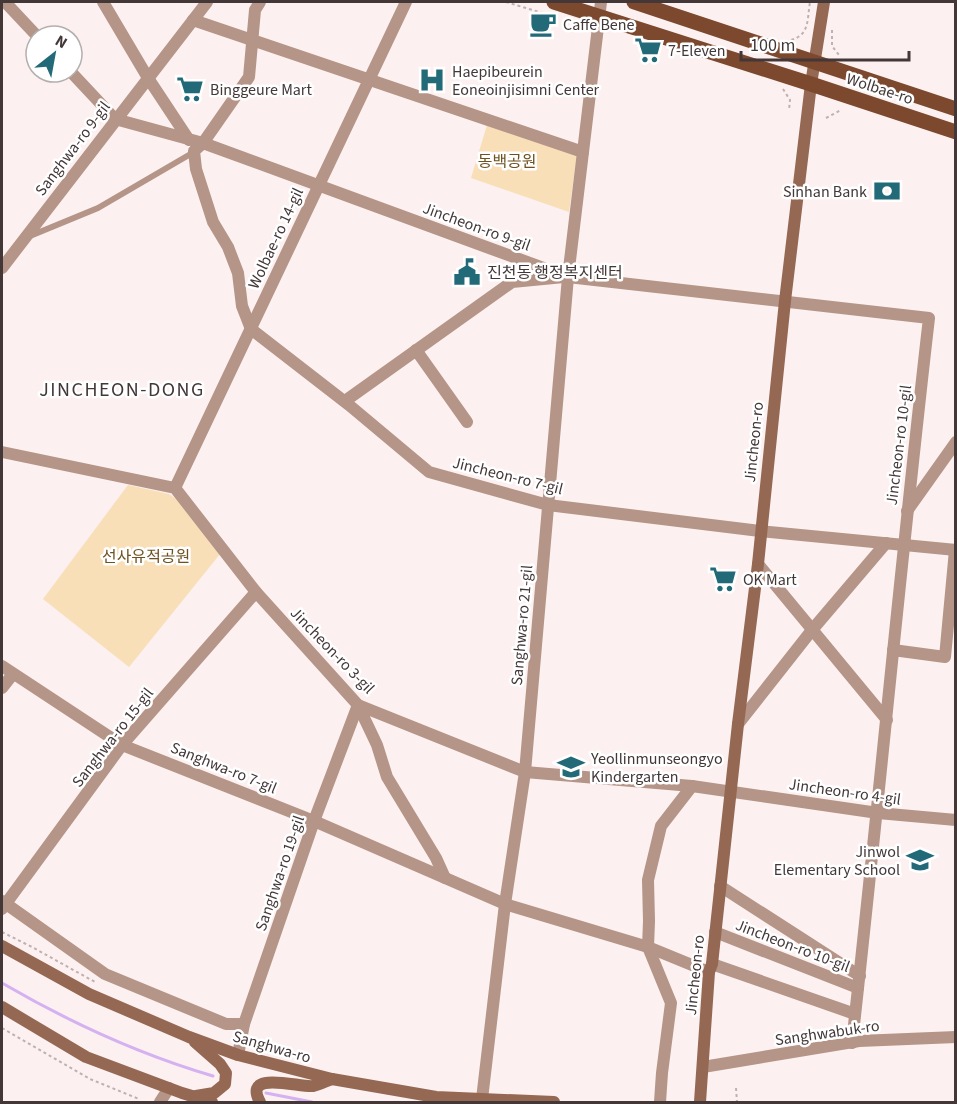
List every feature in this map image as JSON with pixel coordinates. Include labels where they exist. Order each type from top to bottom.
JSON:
[{"type":"main road","name":"Wolbae-ro","points":[[554,2],[600,9],[811,84],[956,132]]},
{"type":"main road","name":"Wolbae-ro","points":[[634,2],[956,109]]},
{"type":"main road","name":"Jincheon-ro","points":[[700,1102],[710,968],[758,564],[785,301],[811,84],[824,2]]},
{"type":"main road","name":"Sanghwa-ro","points":[[2,946],[89,994],[189,1037],[238,1055],[332,1079],[436,1097],[554,1102]]},
{"type":"main road","points":[[2,1007],[86,1057],[192,1097],[212,1102]]},
{"type":"main road","points":[[189,1037],[226,1072],[225,1084],[214,1093],[192,1097]]},
{"type":"main road","points":[[260,1102],[258,1089],[269,1081],[314,1086],[332,1079]]},
{"type":"street","points":[[4,2],[25,24]]},
{"type":"street","points":[[103,2],[148,78],[195,145],[196,169],[213,222],[228,246],[238,273],[243,306],[251,329]]},
{"type":"street","name":"Sanghwa-ro 9-gil","points":[[2,268],[207,2]]},
{"type":"street","points":[[195,145],[249,77],[255,10],[260,2]]},
{"type":"street","name":"Wolbae-ro 14-gil","points":[[175,488],[406,2]]},
{"type":"street","name":"Sanghwa-ro 21-gil","points":[[482,1099],[505,904],[525,772],[568,277],[600,9]]},
{"type":"street","points":[[193,20],[583,153]]},
{"type":"street","points":[[82,84],[115,119]]},
{"type":"street","name":"Jincheon-ro 9-gil","points":[[115,119],[317,186],[568,277],[785,301]]},
{"type":"street","points":[[345,401],[512,282],[568,277]]},
{"type":"street","name":"Jincheon-ro 10-gil","points":[[785,301],[929,318],[903,544],[878,813],[852,1042]]},
{"type":"street","name":"Jincheon-ro 7-gil","points":[[251,329],[345,401],[429,472],[548,505],[760,531],[955,550]]},
{"type":"street","points":[[416,350],[467,422]]},
{"type":"street","points":[[907,512],[956,442]]},
{"type":"street","points":[[2,453],[175,488]]},
{"type":"street","name":"Jincheon-ro 3-gil","points":[[175,488],[256,592],[358,705],[525,772],[692,786],[730,792]]},
{"type":"street","points":[[738,724],[812,630],[886,543]]},
{"type":"street","points":[[893,650],[945,657],[955,550]]},
{"type":"street","points":[[758,564],[886,720]]},
{"type":"street","name":"Sanghwa-ro 15-gil","points":[[3,904],[123,745],[256,592]]},
{"type":"street","name":"Sanghwa-ro 7-gil","points":[[2,666],[123,745],[314,821],[505,904],[710,968]]},
{"type":"street","points":[[2,688],[13,674]]},
{"type":"street","points":[[358,705],[377,745],[387,777],[436,858],[445,878]]},
{"type":"street","name":"Sanghwa-ro 19-gil","points":[[238,1055],[244,1024],[314,821],[358,705]]},
{"type":"street","points":[[660,1102],[671,1003],[648,947],[650,921],[648,880],[662,826],[692,786]]},
{"type":"street","name":"Jincheon-ro 4-gil","points":[[730,792],[878,813],[956,820]]},
{"type":"street","points":[[720,886],[859,982]]},
{"type":"street","points":[[3,904],[105,974],[226,1024],[244,1024]]},
{"type":"street","name":"Jincheon-ro 10-gil","points":[[715,932],[859,982]]},
{"type":"street","points":[[710,968],[855,1014]]},
{"type":"street","name":"Sanghwabuk-ro","points":[[703,1067],[852,1042],[956,1037]]},
{"type":"street","points":[[160,1102],[169,1088]]},
{"type":"lane","name":"Sanghwa-ro 9-gil","points":[[23,239],[98,208],[195,145]]},
{"type":"path","points":[[792,41],[805,32],[810,2]]},
{"type":"path","points":[[832,30],[832,46],[840,57]]},
{"type":"path","points":[[826,118],[841,110]]},
{"type":"path","points":[[2,1028],[90,1079],[139,1099]]},
{"type":"path","points":[[736,1088],[737,1102]]},
{"type":"green space","name":"동백공원","points":[[487,125],[577,155],[569,212],[471,178]]},
{"type":"green space","name":"선사유적공원","points":[[128,485],[169,494],[176,499],[220,554],[129,667],[43,599]]},
{"type":"waterway","points":[[2,983],[104,1036],[158,1058],[213,1076]]},
{"type":"waterway","points":[[266,1093],[312,1102]]},
{"type":"place","name":"Caffe Bene","points":[[543,24]]},
{"type":"place","name":"7-Eleven","points":[[648,50]]},
{"type":"place","name":"Haepibeurein Eoneoinjisimni Center","points":[[432,80]]},
{"type":"place","name":"Binggeure Mart","points":[[190,89]]},
{"type":"place","name":"Sinhan Bank","points":[[887,191]]},
{"type":"place","name":"진천동 행정복지센터","points":[[467,272]]},
{"type":"place","name":"OK Mart","points":[[723,579]]},
{"type":"place","name":"Yeollinmunseongyo Kindergarten","points":[[571,767]]},
{"type":"place","name":"Jinwol Elementary School","points":[[920,860]]},
{"type":"district","name":"JINCHEON-DONG","points":[[122,389]]}]
